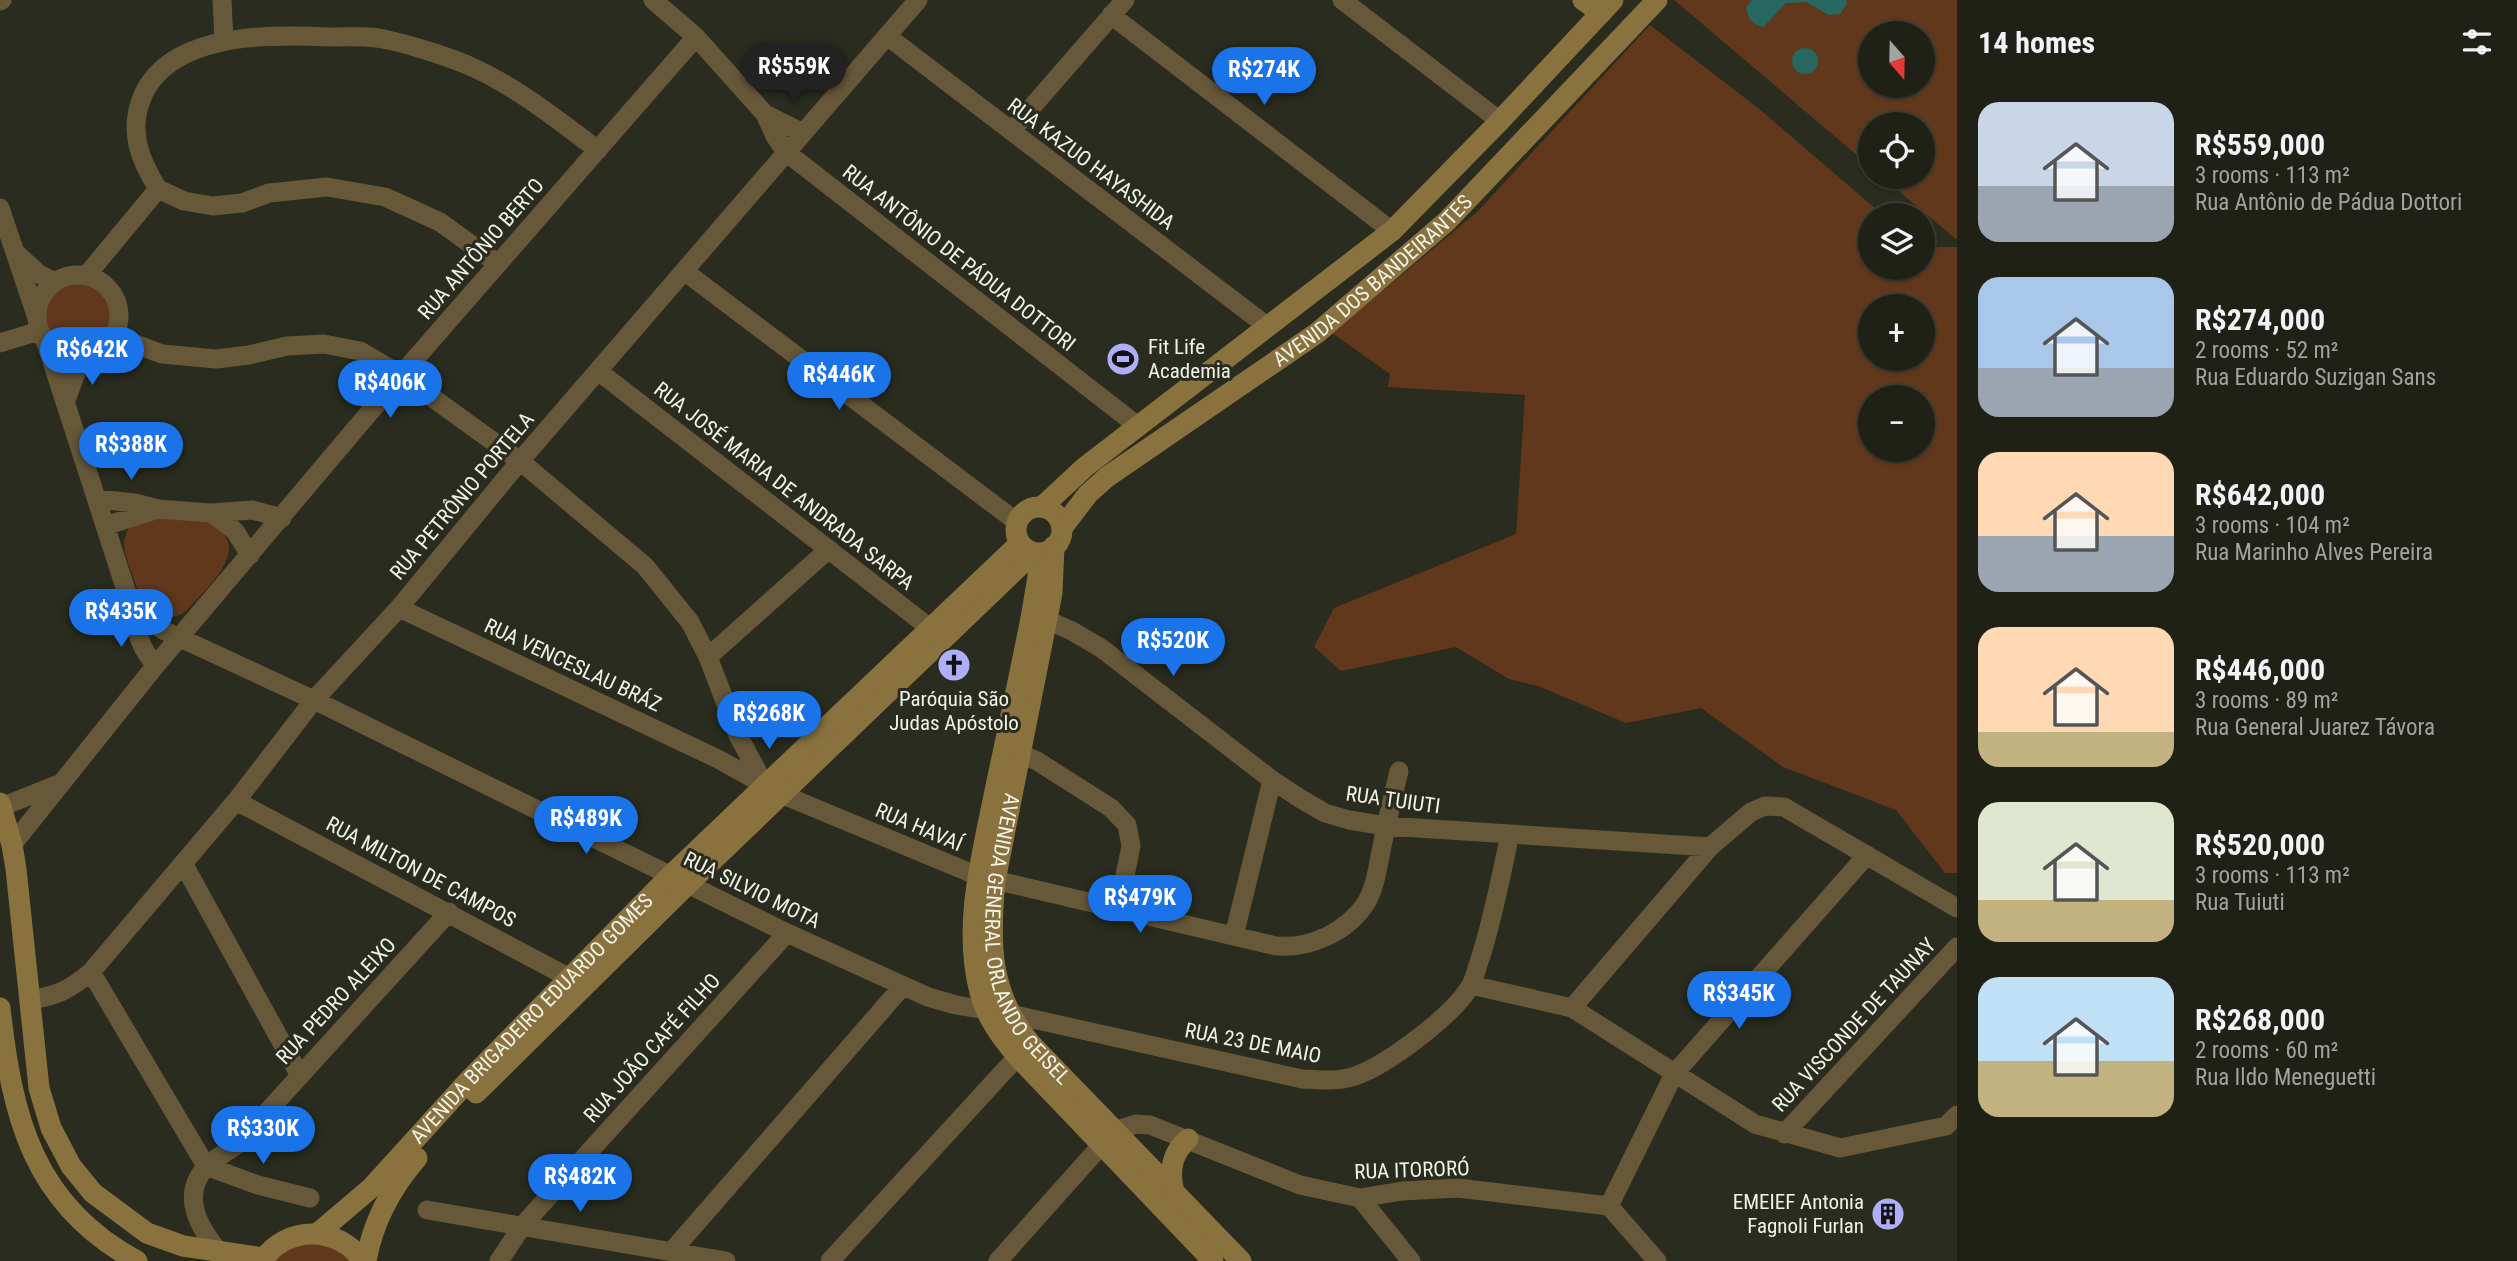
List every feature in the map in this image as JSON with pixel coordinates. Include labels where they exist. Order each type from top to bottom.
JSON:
[{"type":"main road","points":[[1539,123],[1548,104],[1568,77],[1621,20],[1623,10],[1610,4],[1583,0]]},
{"type":"main road","name":"AVENIDA DOS BANDEIRANTES","points":[[1041,545],[1107,477],[1317,333],[1447,221],[1657,0]]},
{"type":"main road","name":"AVENIDA DOS BANDEIRANTES","points":[[1017,522],[1027,510],[1042,507],[1085,467],[1392,231],[1610,4]]},
{"type":"main road","points":[[1017,522],[1015,529],[1041,545],[1056,514],[1042,507]]},
{"type":"main road","name":"AVENIDA GENERAL ORLANDO GEISEL","points":[[1012,750],[1052,593],[1041,545]]},
{"type":"main road","name":"AVENIDA GENERAL ORLANDO GEISEL","points":[[1041,545],[1012,750],[986,879],[973,924],[979,991],[986,1012],[999,1034],[1024,1050],[1108,1139],[1213,1261]]},
{"type":"main road","name":"AVENIDA BRIGADEIRO EDUARDO GOMES","points":[[318,1233],[371,1188],[470,1079],[577,980],[936,634],[1041,545]]},
{"type":"main road","points":[[1,805],[12,845],[39,1088],[51,1128],[72,1166],[93,1193],[147,1233],[183,1246],[262,1260],[288,1238],[318,1233],[347,1244],[364,1261]]},
{"type":"main road","name":"AVENIDA GENERAL ORLANDO GEISEL","points":[[986,879],[993,961],[1000,992],[1024,1050]]},
{"type":"main road","name":"AVENIDA BRIGADEIRO EDUARDO GOMES","points":[[364,1261],[384,1203],[401,1176],[577,980]]},
{"type":"main road","points":[[0,1008],[13,1099],[35,1160],[68,1205],[95,1233],[137,1261]]},
{"type":"main road","name":"AVENIDA GENERAL ORLANDO GEISEL","points":[[1108,1139],[1173,1188],[1241,1261]]},
{"type":"main road","points":[[1173,1188],[1170,1175],[1172,1162],[1178,1149],[1188,1139]]},
{"type":"street","points":[[222,0],[224,41]]},
{"type":"street","name":"RUA ANTÔNIO DE PÁDUA DOTTORI","points":[[653,0],[696,37],[765,114],[786,152],[1139,427]]},
{"type":"street","name":"RUA PETRÔNIO PORTELA","points":[[29,1000],[53,997],[72,988],[91,972],[236,801],[314,700],[399,608],[520,461],[918,0]]},
{"type":"street","points":[[1011,131],[1125,0]]},
{"type":"street","points":[[1342,0],[1500,121]]},
{"type":"street","points":[[1111,15],[1392,231]]},
{"type":"street","points":[[498,264],[440,222],[385,197],[327,187],[269,193],[242,203],[213,206],[184,201],[158,189],[145,169],[136,142],[136,114],[145,88],[163,66],[187,52],[224,41],[312,36],[386,39],[473,67],[545,110],[598,150]]},
{"type":"street","name":"RUA KAZUO HAYASHIDA","points":[[887,36],[1268,327]]},
{"type":"street","name":"RUA ANTÔNIO BERTO","points":[[12,845],[156,665],[401,376],[696,37]]},
{"type":"street","name":"RUA ANTÔNIO DE PÁDUA DOTTORI","points":[[765,114],[803,133]]},
{"type":"street","points":[[86,276],[158,189]]},
{"type":"street","points":[[0,208],[97,499],[140,643],[146,656],[156,665]]},
{"type":"street","points":[[15,253],[39,274],[55,282]]},
{"type":"street","points":[[684,271],[1017,522]]},
{"type":"street","points":[[70,276],[86,276],[103,284],[115,299],[119,317],[114,336],[100,351],[82,357],[62,354],[40,330],[39,302],[45,291],[55,282],[70,276]]},
{"type":"street","points":[[0,343],[40,330]]},
{"type":"street","points":[[114,336],[162,354],[216,359],[287,346],[324,344],[360,351],[401,376],[520,461],[645,566],[690,622],[708,657],[738,735],[773,790]]},
{"type":"street","points":[[65,403],[82,357]]},
{"type":"street","name":"RUA JOSÉ MARIA DE ANDRADA SARPA","points":[[597,371],[936,634]]},
{"type":"street","points":[[97,499],[135,503],[158,509],[211,513],[252,510],[282,518]]},
{"type":"street","points":[[105,526],[158,509]]},
{"type":"street","points":[[211,513],[235,531],[250,555]]},
{"type":"street","points":[[708,657],[829,549]]},
{"type":"street","name":"RUA VENCESLAU BRÁZ","points":[[399,608],[718,759],[773,790]]},
{"type":"street","name":"RUA SILVIO MOTA","points":[[132,610],[165,631],[314,700],[902,987],[928,998],[986,1012],[1010,1014]]},
{"type":"street","name":"RUA TUIUTI","points":[[1047,620],[1101,648],[1272,780],[1325,813],[1349,820],[1386,825],[1710,847]]},
{"type":"street","points":[[718,759],[730,749],[738,735]]},
{"type":"street","points":[[1012,750],[1111,808],[1127,825],[1131,846],[1118,910]]},
{"type":"street","name":"RUA HAVAÍ","points":[[773,790],[986,879],[1293,948],[1311,944],[1329,935],[1365,905],[1374,886],[1399,771]]},
{"type":"street","points":[[1234,936],[1272,780]]},
{"type":"street","name":"RUA ANTÔNIO BERTO","points":[[1,805],[60,783]]},
{"type":"street","name":"RUA MILTON DE CAMPOS","points":[[236,801],[577,980]]},
{"type":"street","points":[[1572,1008],[1710,847],[1751,812],[1765,806],[1784,807],[1957,908]]},
{"type":"street","name":"RUA 23 DE MAIO","points":[[1010,1014],[1302,1079],[1328,1081],[1352,1077],[1374,1068],[1396,1054],[1448,1012],[1471,985],[1484,945],[1510,834]]},
{"type":"street","points":[[1657,1261],[1609,1206],[1674,1074],[1867,855]]},
{"type":"street","points":[[183,863],[299,1074]]},
{"type":"street","name":"RUA PEDRO ALEIXO","points":[[206,1166],[237,1145],[449,912]]},
{"type":"street","name":"RUA JOÃO CAFÉ FILHO","points":[[499,1261],[523,1225],[787,933]]},
{"type":"street","name":"RUA VISCONDE DE TAUNAY","points":[[1784,1134],[1957,947]]},
{"type":"street","points":[[91,972],[206,1166],[258,1185],[310,1198]]},
{"type":"street","points":[[1471,985],[1572,1008],[1755,1124],[1784,1134],[1840,1148],[1946,1126],[1957,1115]]},
{"type":"street","points":[[672,1251],[902,987]]},
{"type":"street","points":[[830,1261],[1024,1050]]},
{"type":"street","name":"RUA ITORORÓ","points":[[1108,1139],[1136,1124],[1150,1125],[1300,1185],[1360,1198],[1402,1191],[1458,1188],[1609,1206]]},
{"type":"street","points":[[998,1261],[1108,1139]]},
{"type":"street","points":[[206,1166],[195,1182],[192,1197],[201,1227],[220,1253]]},
{"type":"street","points":[[1360,1198],[1411,1261]]},
{"type":"street","points":[[427,1210],[726,1261]]},
{"type":"shaded area","points":[[1674,0],[1957,0],[1957,240],[1935,222],[1935,203],[1913,203],[1896,189],[1935,189],[1935,112],[1858,112],[1858,156]]},
{"type":"shaded area","points":[[1650,25],[1758,108],[1869,203],[1858,203],[1858,280],[1935,280],[1935,247],[1957,247],[1957,873],[1945,873],[1896,810],[1783,767],[1701,708],[1626,723],[1538,686],[1509,679],[1456,647],[1341,671],[1314,647],[1334,608],[1516,534],[1525,395],[1388,387],[1390,374],[1332,333],[1477,212]]},
{"type":"shaded area","points":[[78,282],[91,285],[102,292],[109,303],[112,316],[109,329],[102,340],[91,347],[78,350],[65,347],[54,340],[47,329],[44,316],[47,303],[54,292],[65,285]]},
{"type":"shaded area","points":[[151,517],[202,520],[220,531],[227,540],[229,551],[219,573],[185,612],[174,617],[156,616],[150,611],[136,587],[125,554],[125,536],[130,527]]},
{"type":"shaded area","points":[[314,1243],[330,1246],[351,1261],[274,1261],[292,1249]]},
{"type":"water","points":[[1752,0],[1846,0],[1847,4],[1840,14],[1829,15],[1806,2],[1786,3],[1763,27],[1753,23],[1748,15],[1746,7]]},
{"type":"water","points":[[1805,48],[1814,52],[1818,61],[1814,70],[1805,74],[1796,70],[1792,61],[1796,52]]},
{"type":"place","name":"Fit Life Academia","points":[[1123,359]]},
{"type":"place","name":"Paróquia São Judas Apóstolo","points":[[954,665]]},
{"type":"place","name":"EMEIEF Antonia Fagnoli Furlan","points":[[1888,1214]]}]
